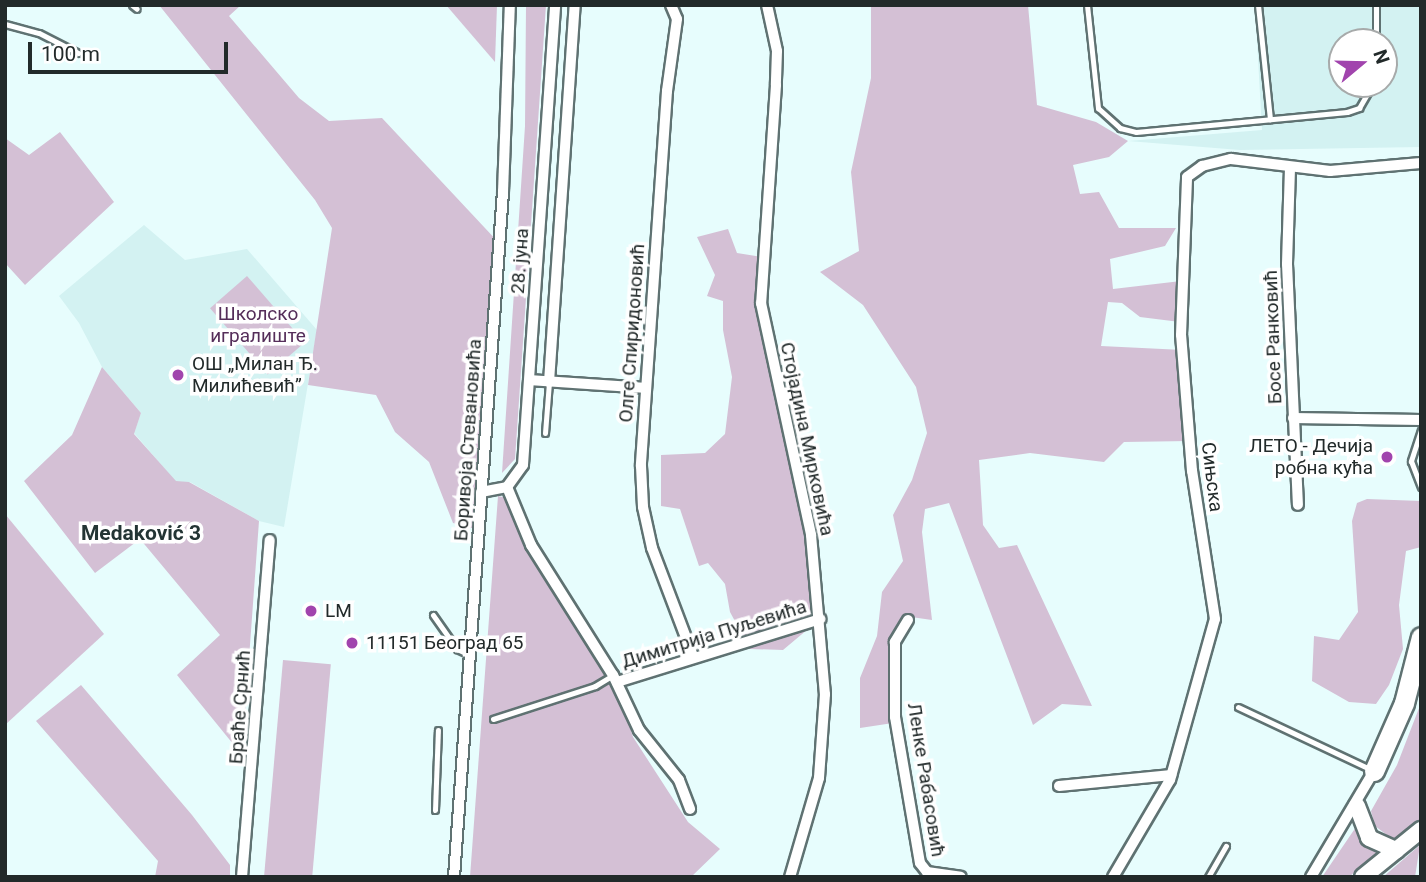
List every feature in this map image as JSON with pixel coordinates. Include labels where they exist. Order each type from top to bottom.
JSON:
[{"type":"highway","points":[[1374,771],[1404,703],[1421,637]]},
{"type":"street","name":"Боривоја Стевановића","points":[[454,877],[503,192],[510,5]]},
{"type":"street","name":"28. јуна","points":[[507,487],[522,469],[555,5]]},
{"type":"street","name":"28. јуна","points":[[549,382],[575,5]]},
{"type":"street","name":"Олге Спиридоновић","points":[[671,5],[677,19],[667,92],[641,466],[645,522],[693,656]]},
{"type":"street","name":"Стојадина Мирковића","points":[[767,5],[776,51],[776,85],[761,303],[811,535],[825,694],[820,765],[790,877]]},
{"type":"street","name":"Сињска","points":[[1113,877],[1171,775],[1215,619],[1192,471],[1181,335],[1187,177],[1202,166],[1231,159],[1290,169]]},
{"type":"street","points":[[1290,169],[1329,171],[1421,163]]},
{"type":"street","name":"Босе Ранковић","points":[[1290,169],[1287,264],[1298,505]]},
{"type":"street","points":[[530,380],[646,388]]},
{"type":"street","points":[[1293,418],[1421,420]]},
{"type":"street","points":[[481,492],[507,487]]},
{"type":"street","name":"Димитрија Пуљевића","points":[[507,487],[531,545],[615,678],[635,723],[679,780],[690,809]]},
{"type":"street","name":"Браће Срнић","points":[[242,877],[271,540]]},
{"type":"street","name":"Димитрија Пуљевића","points":[[615,678],[820,619]]},
{"type":"street","name":"Ленке Рабасовић","points":[[908,620],[895,642],[895,717],[920,863],[927,872],[961,877]]},
{"type":"street","points":[[1311,877],[1357,806],[1374,771]]},
{"type":"street","points":[[1059,786],[1171,775]]},
{"type":"street","points":[[1357,806],[1369,838],[1396,850]]},
{"type":"street","points":[[1363,877],[1421,830]]},
{"type":"lane","points":[[1087,5],[1098,108],[1120,128],[1136,132],[1347,112],[1359,108],[1365,98]]},
{"type":"lane","points":[[1258,5],[1270,119]]},
{"type":"lane","points":[[1376,28],[1377,5]]},
{"type":"lane","points":[[5,24],[39,33],[78,53]]},
{"type":"lane","name":"28. јуна","points":[[545,433],[549,382]]},
{"type":"lane","points":[[1421,430],[1411,461],[1421,487]]},
{"type":"lane","points":[[433,615],[457,649],[470,655]]},
{"type":"lane","points":[[493,719],[595,687],[615,678]]},
{"type":"lane","points":[[1238,707],[1374,771]]},
{"type":"lane","points":[[435,810],[438,730]]},
{"type":"lane","points":[[1208,877],[1226,846]]},
{"type":"shaded area","points":[[1255,5],[1421,5],[1421,147],[1240,150],[1128,141],[1262,130]]},
{"type":"shaded area","points":[[144,225],[185,260],[247,249],[317,330],[284,527],[259,521],[190,482],[176,482],[134,433],[141,413],[102,367],[79,323],[59,296]]},
{"type":"green space","points":[[159,5],[241,5],[229,16],[299,98],[329,121],[382,118],[499,243],[479,530],[453,523],[429,462],[395,432],[376,395],[308,385],[332,228],[315,200]]},
{"type":"green space","points":[[446,5],[497,5],[495,62]]},
{"type":"green space","points":[[526,5],[546,5],[515,459],[502,473],[525,126]]},
{"type":"green space","points":[[871,5],[1028,5],[1037,105],[1096,122],[1128,141],[1109,157],[1073,165],[1080,194],[1099,192],[1119,228],[1176,228],[1165,246],[1110,259],[1113,289],[1181,281],[1180,322],[1140,317],[1122,303],[1108,302],[1101,346],[1183,350],[1189,441],[1124,442],[1104,462],[1030,453],[979,460],[983,525],[999,548],[1017,545],[1092,706],[1062,704],[1033,725],[949,503],[925,509],[922,532],[932,620],[904,616],[896,634],[893,723],[860,728],[860,678],[877,636],[882,592],[903,561],[893,515],[912,480],[927,433],[916,387],[863,305],[820,272],[859,251],[851,172],[871,78]]},
{"type":"green space","points":[[60,132],[114,202],[25,285],[5,263],[5,138],[29,155]]},
{"type":"green space","points":[[728,229],[737,253],[762,257],[761,303],[785,406],[820,619],[783,650],[750,649],[730,612],[725,584],[708,563],[699,566],[680,509],[661,506],[661,455],[705,453],[725,434],[732,377],[723,330],[723,301],[707,296],[715,275],[697,237]]},
{"type":"green space","name":"Школско игралиште","points":[[247,276],[305,342],[268,375],[210,308]]},
{"type":"green space","points":[[102,367],[141,413],[134,434],[176,481],[189,482],[259,521],[242,755],[177,675],[220,635],[140,539],[95,573],[24,481],[72,435]]},
{"type":"green space","points":[[498,496],[513,499],[517,515],[617,682],[633,737],[688,822],[720,849],[691,877],[470,877]]},
{"type":"green space","points":[[1367,499],[1421,501],[1421,547],[1406,551],[1399,605],[1403,649],[1389,685],[1376,704],[1349,702],[1312,681],[1314,636],[1339,640],[1358,612],[1352,521],[1357,503]]},
{"type":"green space","points":[[5,514],[104,634],[5,725]]},
{"type":"green space","points":[[283,660],[331,664],[312,877],[264,877]]},
{"type":"green space","points":[[81,685],[192,815],[230,865],[230,877],[155,877],[158,861],[36,721]]},
{"type":"green space","points":[[1421,703],[1421,820],[1400,838],[1391,838],[1375,826],[1371,811],[1397,765]]},
{"type":"green space","points":[[1356,827],[1364,841],[1379,851],[1349,877],[1322,877]]},
{"type":"green space","points":[[1420,845],[1415,877],[1383,877]]},
{"type":"place","name":"ОШ „Милан Ђ. Милићевић”","points":[[178,375]]},
{"type":"place","name":"ЛЕТО - Дечија робна кућа","points":[[1387,457]]},
{"type":"place","name":"LM","points":[[311,611]]},
{"type":"place","name":"11151 Београд 65","points":[[352,643]]},
{"type":"district","name":"Medaković 3","points":[[141,533]]}]
